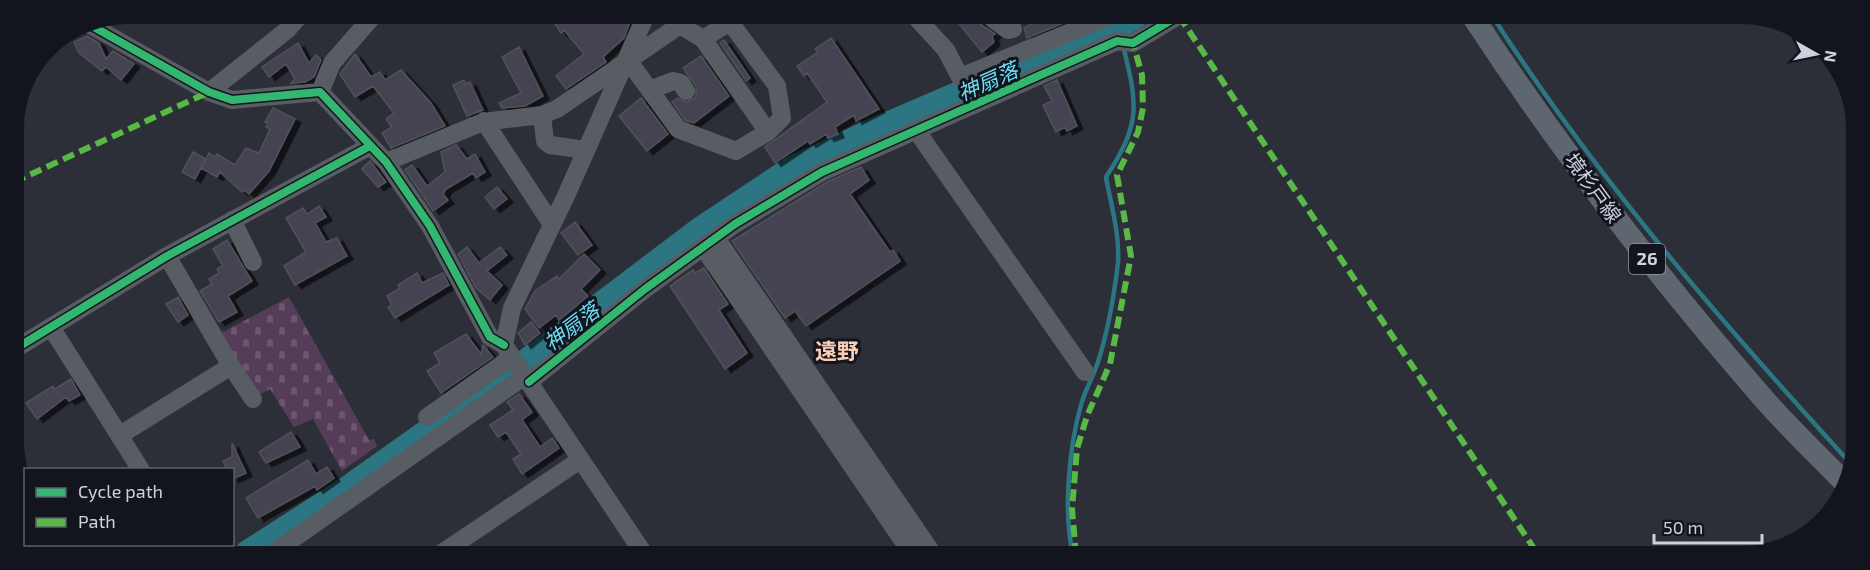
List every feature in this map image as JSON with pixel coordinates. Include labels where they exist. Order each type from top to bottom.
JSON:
[{"type":"main road","name":"境杉戸線","points":[[1478,24],[1527,99],[1634,244],[1758,392],[1839,477]]},
{"type":"street","points":[[209,92],[292,24]]},
{"type":"street","points":[[320,92],[332,63],[366,24]]},
{"type":"street","points":[[428,417],[508,351],[512,308],[642,24]]},
{"type":"street","points":[[386,162],[484,121],[542,115],[570,103],[680,24],[703,39],[768,132]]},
{"type":"street","points":[[703,39],[727,24]]},
{"type":"street","points":[[625,64],[633,67],[678,129],[736,151],[768,132],[782,118],[777,86],[738,24]]},
{"type":"street","points":[[922,24],[946,50],[960,77],[1092,24]]},
{"type":"street","points":[[1000,24],[1008,30],[1013,28]]},
{"type":"street","points":[[1104,24],[1106,46]]},
{"type":"street","points":[[283,546],[527,379],[709,243],[822,172],[1117,41],[1133,43],[1165,24]]},
{"type":"street","points":[[98,29],[209,92],[232,100],[320,92]]},
{"type":"street","points":[[650,90],[673,81],[681,83],[686,91]]},
{"type":"street","points":[[320,92],[386,162],[430,226],[490,337],[508,351],[639,546]]},
{"type":"street","points":[[542,115],[545,141],[550,145],[586,150]]},
{"type":"street","points":[[484,121],[551,224]]},
{"type":"street","points":[[916,130],[1085,372]]},
{"type":"street","points":[[24,344],[167,256],[370,146]]},
{"type":"street","points":[[232,220],[253,261]]},
{"type":"street","points":[[709,243],[907,546]]},
{"type":"street","points":[[709,243],[927,546]]},
{"type":"street","points":[[167,256],[231,366],[253,399]]},
{"type":"street","points":[[51,327],[140,468]]},
{"type":"street","points":[[120,435],[231,366]]},
{"type":"street","points":[[452,546],[580,460]]},
{"type":"green space","points":[[289,297],[369,440],[374,439],[377,446],[342,471],[313,419],[294,427],[270,389],[255,397],[217,335]]},
{"type":"building","points":[[555,24],[629,24],[624,38],[603,57],[606,62],[566,89],[556,76],[584,54],[564,30],[561,33]]},
{"type":"building","points":[[959,24],[982,24],[995,34],[992,36],[994,42],[982,52]]},
{"type":"building","points":[[1032,24],[1061,24],[1027,38],[1024,28]]},
{"type":"building","points":[[87,36],[99,43],[106,59],[113,51],[134,64],[121,80],[106,67],[102,71],[79,53],[74,42]]},
{"type":"building","points":[[831,38],[879,109],[856,121],[854,115],[835,127],[838,134],[828,138],[826,134],[810,144],[808,141],[775,163],[765,147],[827,102],[807,73],[804,76],[797,66],[818,52],[815,49]]},
{"type":"building","points":[[724,40],[750,78],[746,81],[720,43]]},
{"type":"building","points":[[298,43],[309,63],[316,55],[321,60],[314,77],[305,82],[291,83],[295,79],[286,64],[269,77],[262,67]]},
{"type":"building","points":[[519,47],[543,96],[525,106],[502,108],[499,103],[521,93],[502,57]]},
{"type":"building","points":[[355,54],[371,77],[380,72],[385,80],[401,70],[431,103],[445,126],[391,148],[382,133],[392,127],[386,119],[394,113],[373,86],[355,97],[340,74]]},
{"type":"building","points":[[701,56],[729,96],[694,123],[685,120],[672,102],[678,98],[687,102],[696,97],[696,86],[683,68]]},
{"type":"building","points":[[464,80],[466,84],[470,82],[483,110],[467,116],[453,85]]},
{"type":"building","points":[[1057,80],[1077,126],[1067,131],[1065,127],[1056,132],[1043,105],[1052,101],[1044,86]]},
{"type":"building","points":[[641,98],[668,134],[647,151],[619,116]]},
{"type":"building","points":[[273,108],[295,119],[269,171],[249,194],[244,190],[242,192],[220,172],[217,177],[201,168],[209,153],[215,157],[217,154],[235,165],[246,148],[259,153],[270,129],[266,127],[268,123],[265,122]]},
{"type":"building","points":[[456,145],[467,159],[475,154],[485,172],[476,178],[473,173],[446,189],[443,194],[448,200],[433,211],[405,170],[412,165],[427,186],[445,172],[441,152]]},
{"type":"building","points":[[193,152],[206,159],[195,179],[182,172]]},
{"type":"building","points":[[370,161],[386,182],[378,187],[362,169]]},
{"type":"building","points":[[861,167],[869,180],[850,194],[890,252],[893,250],[900,261],[806,326],[795,311],[785,318],[732,241],[827,182]]},
{"type":"building","points":[[497,187],[507,199],[494,209],[485,197]]},
{"type":"building","points":[[319,206],[326,217],[315,223],[326,242],[337,238],[347,256],[295,285],[284,266],[306,252],[286,218],[303,208],[307,214]]},
{"type":"building","points":[[575,222],[592,245],[578,255],[561,233]]},
{"type":"building","points":[[227,240],[252,281],[228,296],[237,312],[219,322],[200,291],[212,284],[209,279],[219,273],[217,269],[223,266],[213,249]]},
{"type":"building","points":[[467,247],[479,263],[500,247],[507,255],[487,271],[502,285],[490,300],[476,288],[458,254]]},
{"type":"building","points":[[584,254],[600,270],[581,289],[588,296],[559,320],[556,315],[539,328],[525,309],[535,291],[557,276],[559,279]]},
{"type":"building","points":[[704,268],[728,304],[719,310],[747,353],[725,369],[670,286],[693,270],[695,273]]},
{"type":"building","points":[[417,273],[422,283],[443,273],[449,285],[395,318],[388,307],[392,305],[387,296],[400,288],[398,285]]},
{"type":"building","points":[[178,297],[188,315],[178,322],[166,304]]},
{"type":"building","points":[[531,322],[540,333],[525,345],[518,333]]},
{"type":"building","points":[[466,334],[481,354],[483,345],[493,357],[441,393],[427,371],[440,363],[434,353]]},
{"type":"building","points":[[71,379],[80,395],[69,401],[66,397],[37,419],[26,403],[53,386],[55,389]]},
{"type":"building","points":[[519,394],[532,412],[522,420],[540,447],[552,438],[559,448],[522,474],[513,459],[521,454],[506,432],[498,437],[490,425],[513,410],[507,402]]},
{"type":"building","points":[[291,432],[300,447],[266,463],[259,452]]},
{"type":"building","points":[[232,443],[246,473],[234,478],[234,468],[226,468],[223,461],[232,457]]},
{"type":"building","points":[[308,460],[316,474],[327,467],[334,478],[317,490],[315,486],[258,518],[246,498]]},
{"type":"waterway","name":"神扇落","points":[[259,546],[343,492],[522,365],[700,230],[792,169],[871,132],[1121,24]]},
{"type":"waterway","points":[[1498,24],[1575,136],[1618,193],[1709,304],[1845,457]]},
{"type":"waterway","points":[[1118,26],[1121,38]]},
{"type":"waterway","points":[[1071,546],[1068,500],[1073,440],[1083,399],[1105,338],[1118,263],[1116,231],[1106,177],[1126,142],[1133,114],[1132,84],[1123,46]]},
{"type":"waterway","points":[[700,230],[707,240]]},
{"type":"marked path","points":[[1184,24],[1532,546]]},
{"type":"marked path","points":[[1075,546],[1072,509],[1077,449],[1087,416],[1110,364],[1131,256],[1117,175],[1138,132],[1143,108],[1142,75],[1133,43]]},
{"type":"marked path","points":[[24,177],[209,92]]},
{"type":"cycle path","points":[[529,382],[645,289],[735,224],[822,172],[1117,41],[1133,43],[1165,24]]},
{"type":"cycle path","points":[[98,29],[209,92],[232,100],[320,92],[386,162],[430,226],[490,337],[504,345]]},
{"type":"cycle path","points":[[24,343],[167,256],[370,146]]},
{"type":"district","name":"遠野","points":[[837,351]]}]
